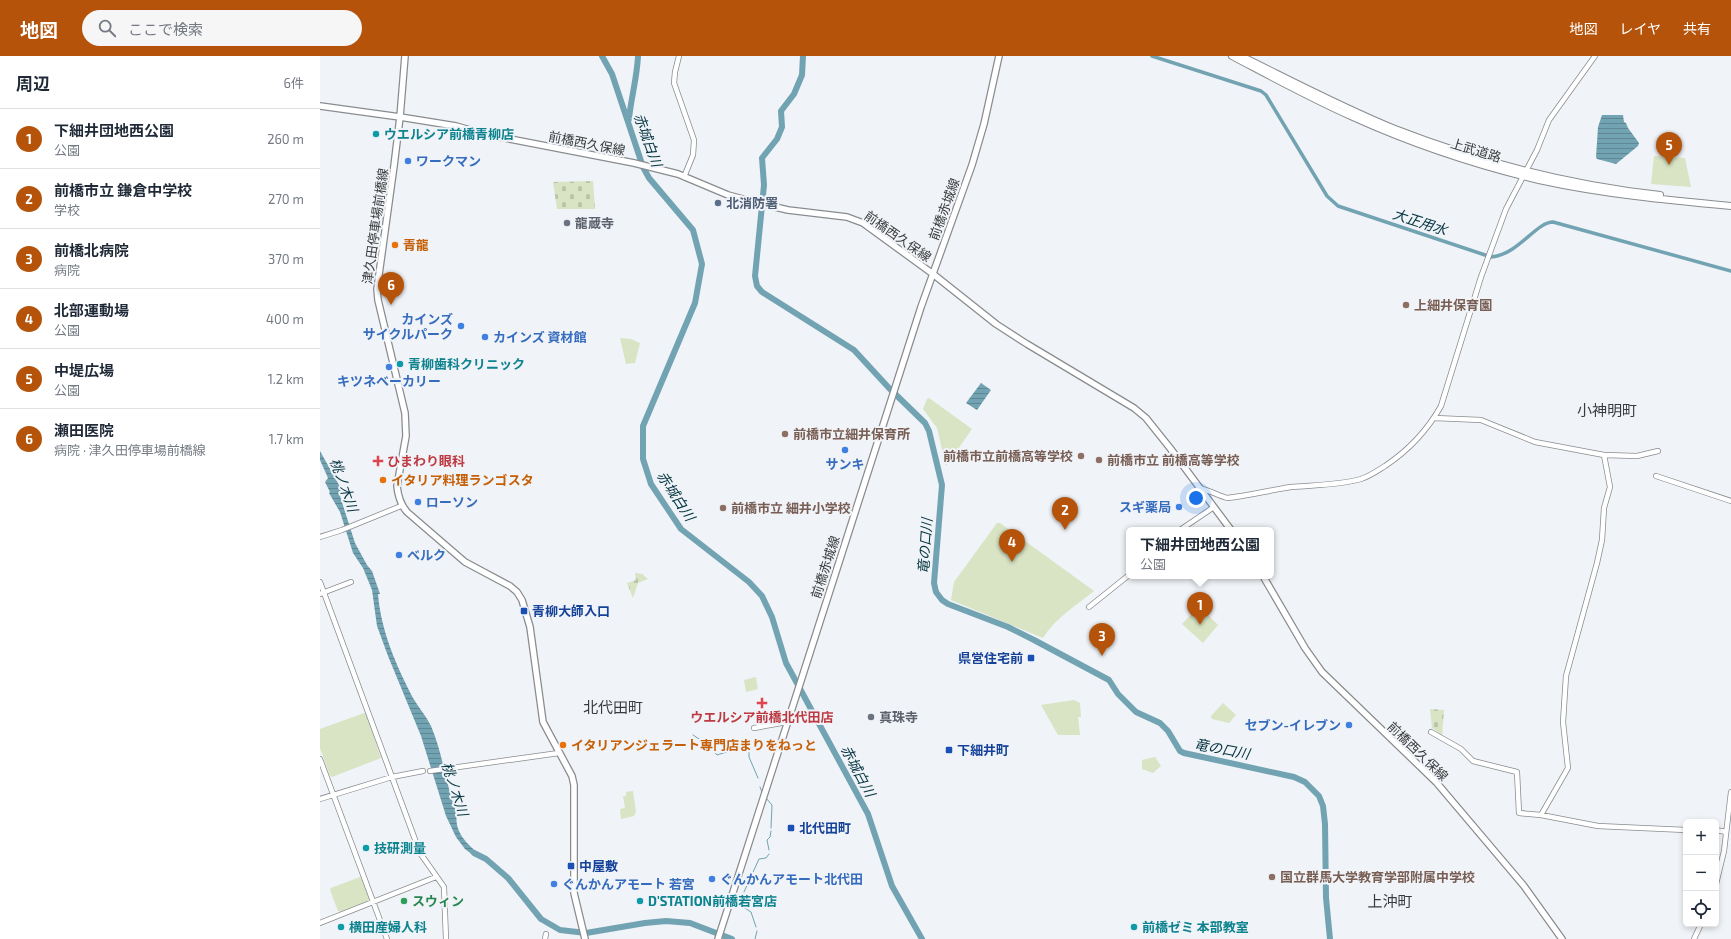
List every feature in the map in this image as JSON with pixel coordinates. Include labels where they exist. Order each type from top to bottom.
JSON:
[{"type":"highway","name":"上武道路","points":[[1232,56],[1313,98],[1366,122],[1456,156],[1624,196],[1731,206]]},
{"type":"highway","name":"上武道路","points":[[1241,56],[1394,128],[1465,154],[1524,173],[1616,190],[1731,202]]},
{"type":"main road","name":"津久田停車場前橋線","points":[[402,506],[398,495],[397,486],[406,436],[406,413],[378,300],[377,289],[400,117],[405,56]]},
{"type":"main road","name":"前橋赤城線","points":[[787,722],[932,274],[972,165],[984,124],[999,56]]},
{"type":"main road","name":"前橋西久保線","points":[[320,106],[456,126],[484,134],[654,168],[684,177],[728,195],[762,204],[783,209],[842,216],[863,223],[1002,328],[1134,408],[1146,418],[1229,527]]},
{"type":"main road","points":[[402,506],[465,562],[510,586],[517,592],[522,600],[530,627],[543,722],[572,776],[574,785],[574,893],[585,939]]},
{"type":"main road","name":"前橋西久保線","points":[[1265,579],[1305,648],[1322,672],[1436,782],[1524,886],[1562,939]]},
{"type":"main road","points":[[718,939],[787,722]]},
{"type":"street","points":[[679,56],[674,72],[674,83],[694,140],[693,155],[684,177]]},
{"type":"street","points":[[1198,488],[1210,490],[1220,496],[1228,498],[1289,487],[1363,478],[1373,474],[1407,451],[1420,437],[1434,418],[1445,394],[1488,257],[1506,209],[1537,150],[1549,120],[1595,56]]},
{"type":"street","points":[[1434,418],[1481,420],[1535,442],[1604,455],[1637,456],[1658,451]]},
{"type":"street","points":[[1542,815],[1568,768],[1563,722],[1566,676],[1592,585],[1602,540],[1604,508],[1610,487],[1604,455]]},
{"type":"street","points":[[1656,476],[1731,501]]},
{"type":"street","points":[[320,537],[358,524],[402,506]]},
{"type":"street","points":[[1184,527],[1214,507]]},
{"type":"street","points":[[1089,607],[1126,577]]},
{"type":"street","points":[[320,582],[322,594],[420,853],[444,887],[446,939]]},
{"type":"street","points":[[322,594],[351,582]]},
{"type":"street","points":[[754,728],[787,722]]},
{"type":"street","points":[[1431,732],[1461,749],[1473,761],[1517,772],[1519,813],[1542,815],[1598,826],[1683,830]]},
{"type":"street","points":[[430,771],[559,753]]},
{"type":"street","points":[[320,759],[387,939]]},
{"type":"street","points":[[320,799],[392,777],[423,771]]},
{"type":"street","points":[[1719,872],[1728,838],[1726,832],[1731,792]]},
{"type":"street","points":[[1719,831],[1726,832]]},
{"type":"street","points":[[320,923],[436,877]]},
{"type":"street","points":[[1694,939],[1700,927]]},
{"type":"green space","points":[[1654,156],[1685,158],[1691,187],[1651,184]]},
{"type":"green space","points":[[593,181],[595,209],[557,209],[553,182]]},
{"type":"green space","points":[[620,338],[631,339],[640,343],[635,363],[626,364]]},
{"type":"green space","points":[[929,398],[972,429],[946,466],[937,428],[923,409],[927,399]]},
{"type":"green space","points":[[997,523],[1000,523],[1094,591],[1060,618],[1043,638],[951,600],[954,582]]},
{"type":"green space","points":[[635,573],[642,574],[648,579],[638,583],[633,598],[627,583],[636,580]]},
{"type":"green space","points":[[1199,606],[1218,625],[1203,643],[1182,624]]},
{"type":"green space","points":[[756,677],[758,689],[746,692],[744,680]]},
{"type":"green space","points":[[1074,700],[1080,703],[1081,717],[1078,717],[1080,735],[1058,735],[1041,705]]},
{"type":"green space","points":[[1223,703],[1236,715],[1229,723],[1212,719],[1211,716]]},
{"type":"green space","points":[[1430,709],[1444,710],[1442,735],[1432,728]]},
{"type":"green space","points":[[364,713],[366,714],[381,758],[332,777],[330,776],[320,748],[320,729]]},
{"type":"green space","points":[[1155,757],[1161,766],[1153,773],[1142,769],[1142,760]]},
{"type":"green space","points":[[633,791],[636,812],[634,816],[621,819],[620,809],[625,808],[623,796],[626,796],[626,792]]},
{"type":"green space","points":[[360,877],[362,878],[370,899],[369,901],[341,912],[338,911],[330,890],[331,888]]},
{"type":"water","points":[[1602,115],[1623,115],[1624,122],[1639,143],[1638,146],[1616,164],[1597,159],[1596,157],[1598,127]]},
{"type":"water","points":[[981,383],[991,390],[977,410],[966,403]]},
{"type":"water","points":[[320,451],[339,485],[342,487],[343,492],[340,496],[355,543],[372,571],[380,594],[378,594],[382,621],[390,648],[413,698],[431,726],[457,814],[458,828],[470,846],[487,859],[474,856],[465,849],[456,837],[446,816],[421,736],[377,626],[372,590],[363,568],[353,553],[340,512],[329,493],[330,492],[325,482],[328,478],[320,460]]},
{"type":"waterway","name":"赤城白川","points":[[602,56],[612,74],[643,167],[649,178],[693,230],[702,264],[695,303],[643,426],[643,459],[651,484],[681,529],[749,582],[762,596],[772,617],[786,663],[868,814],[892,886],[922,939]]},
{"type":"waterway","points":[[629,119],[638,56]]},
{"type":"waterway","name":"竜の口川","points":[[803,56],[802,75],[794,94],[781,111],[782,127],[777,139],[762,158],[764,185],[755,276],[757,286],[762,292],[854,350],[889,388],[925,423],[929,431],[942,485],[934,583],[936,592],[942,600],[948,604],[1008,627],[1109,680],[1118,694],[1136,712],[1160,723],[1168,731],[1180,751],[1294,777],[1305,782],[1319,796],[1323,806],[1325,824],[1326,898],[1330,939]]},
{"type":"waterway","name":"大正用水","points":[[1152,56],[1261,91],[1266,95],[1327,196],[1338,206],[1491,257],[1510,251],[1540,227],[1547,223],[1553,222],[1731,271]]},
{"type":"waterway","points":[[693,735],[710,746],[717,755],[736,749],[749,749],[749,757],[758,778]]},
{"type":"waterway","points":[[760,787],[762,792]]},
{"type":"waterway","points":[[766,798],[772,805],[771,828]]},
{"type":"waterway","points":[[769,850],[767,840],[770,837],[771,831]]},
{"type":"waterway","name":"桃ノ木川","points":[[474,853],[486,859],[508,878],[541,919],[560,930],[586,933],[666,921],[690,923],[732,939]]},
{"type":"waterway","points":[[744,892],[759,859],[766,858],[769,854]]},
{"type":"waterway","points":[[743,896],[740,905],[751,912],[756,927]]},
{"type":"waterway","points":[[755,939],[757,931]]},
{"type":"place","name":"ウエルシア前橋青柳店","points":[[376,134]]},
{"type":"place","name":"ワークマン","points":[[408,161]]},
{"type":"place","name":"中堤広場","points":[[1669,165]]},
{"type":"place","name":"北消防署","points":[[718,203]]},
{"type":"place","name":"龍蔵寺","points":[[567,223]]},
{"type":"place","name":"青龍","points":[[395,245]]},
{"type":"place","name":"瀬田医院","points":[[391,305]]},
{"type":"place","name":"上細井保育園","points":[[1406,305]]},
{"type":"place","name":"カインズ サイクルパーク","points":[[461,326]]},
{"type":"place","name":"カインズ 資材館","points":[[485,337]]},
{"type":"place","name":"青柳歯科クリニック","points":[[400,364]]},
{"type":"place","name":"キツネベーカリー","points":[[389,367]]},
{"type":"place","name":"前橋市立細井保育所","points":[[785,434]]},
{"type":"place","name":"サンキ","points":[[845,450]]},
{"type":"place","name":"前橋市立前橋高等学校","points":[[1081,456]]},
{"type":"place","name":"前橋市立 前橋高等学校","points":[[1099,460]]},
{"type":"place","name":"ひまわり眼科","points":[[378,461]]},
{"type":"place","name":"イタリア料理ランゴスタ","points":[[383,480]]},
{"type":"place","name":"ローソン","points":[[418,502]]},
{"type":"place","name":"スギ薬局","points":[[1179,507]]},
{"type":"place","name":"前橋市立 細井小学校","points":[[723,508]]},
{"type":"place","name":"前橋市立 鎌倉中学校","points":[[1065,530]]},
{"type":"place","name":"ベルク","points":[[399,555]]},
{"type":"place","name":"北部運動場","points":[[1012,562]]},
{"type":"place","name":"青柳大師入口","points":[[524,611]]},
{"type":"place","name":"下細井団地西公園","points":[[1200,625]]},
{"type":"place","name":"前橋北病院","points":[[1102,656]]},
{"type":"place","name":"県営住宅前","points":[[1031,658]]},
{"type":"place","name":"ウエルシア前橋北代田店","points":[[762,703]]},
{"type":"place","name":"真珠寺","points":[[871,717]]},
{"type":"place","name":"セブン-イレブン","points":[[1349,725]]},
{"type":"place","name":"イタリアンジェラート専門店まりをねっと","points":[[563,745]]},
{"type":"place","name":"下細井町","points":[[949,750]]},
{"type":"place","name":"北代田町","points":[[791,828]]},
{"type":"place","name":"技研測量","points":[[366,848]]},
{"type":"place","name":"中屋敷","points":[[571,866]]},
{"type":"place","name":"国立群馬大学教育学部附属中学校","points":[[1272,877]]},
{"type":"place","name":"ぐんかんアモート北代田","points":[[712,879]]},
{"type":"place","name":"ぐんかんアモート 若宮","points":[[554,884]]},
{"type":"place","name":"スウィン","points":[[404,901]]},
{"type":"place","name":"D'STATION前橋若宮店","points":[[640,901]]},
{"type":"place","name":"横田産婦人科","points":[[341,927]]},
{"type":"place","name":"前橋ゼミ 本部教室","points":[[1134,927]]},
{"type":"district","name":"小神明町","points":[[1607,411]]},
{"type":"district","name":"北代田町","points":[[613,708]]},
{"type":"district","name":"上沖町","points":[[1390,902]]}]
